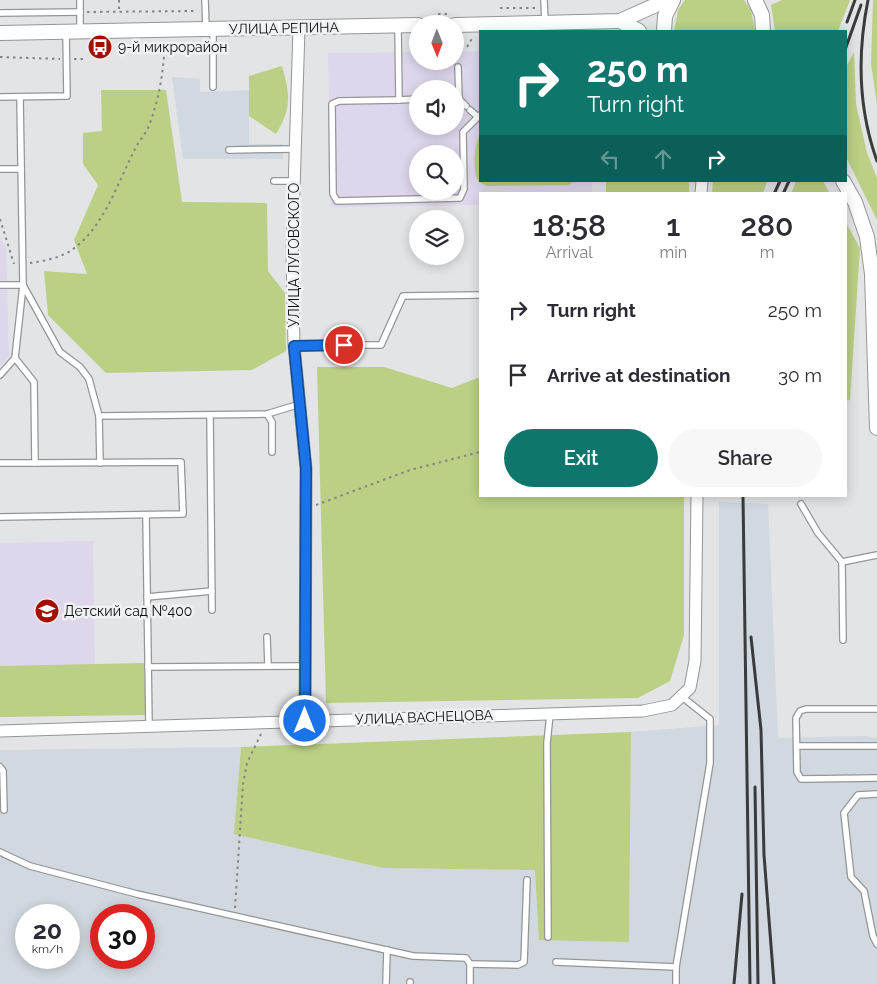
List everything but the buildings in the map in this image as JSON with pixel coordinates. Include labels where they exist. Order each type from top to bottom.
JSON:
[{"type":"street","points":[[464,25],[620,21],[668,0]]},
{"type":"street","points":[[664,30],[666,16],[673,0]]},
{"type":"street","points":[[755,0],[762,14],[764,30]]},
{"type":"street","points":[[620,21],[637,30]]},
{"type":"street","name":"УЛИЦА РЕПИНА","points":[[0,33],[409,25]]},
{"type":"street","name":"УЛИЦА ЛУГОВСКОГО","points":[[300,28],[292,254],[294,346],[306,468],[305,721]]},
{"type":"street","points":[[844,182],[855,202],[867,237],[874,273],[877,428]]},
{"type":"street","points":[[686,692],[695,661],[697,497]]},
{"type":"street","name":"УЛИЦА ВАСНЕЦОВА","points":[[0,731],[643,711],[672,705],[686,692]]},
{"type":"lane","points":[[80,0],[80,32]]},
{"type":"lane","points":[[205,0],[210,30],[213,87]]},
{"type":"lane","points":[[544,0],[545,23]]},
{"type":"lane","points":[[0,13],[80,12]]},
{"type":"lane","points":[[398,26],[399,100]]},
{"type":"lane","points":[[0,97],[67,96],[66,33]]},
{"type":"lane","points":[[1,373],[15,358],[23,284],[20,97]]},
{"type":"lane","points":[[409,99],[339,101],[332,104],[333,194],[337,201],[460,198],[464,188],[464,132],[479,116],[464,105]]},
{"type":"lane","points":[[229,150],[295,149]]},
{"type":"lane","points":[[0,169],[21,169]]},
{"type":"lane","points":[[274,181],[294,181]]},
{"type":"lane","points":[[0,285],[23,284]]},
{"type":"lane","points":[[23,284],[60,352],[80,367],[89,379],[99,416],[100,463]]},
{"type":"lane","points":[[294,346],[381,345],[403,296],[479,295]]},
{"type":"lane","points":[[15,358],[34,382],[35,463]]},
{"type":"lane","points":[[99,416],[267,414],[300,404]]},
{"type":"lane","points":[[267,414],[272,422],[272,452]]},
{"type":"lane","points":[[210,415],[212,610]]},
{"type":"lane","points":[[0,463],[181,462],[183,514],[0,517]]},
{"type":"lane","points":[[801,504],[818,533],[842,562],[843,640]]},
{"type":"lane","points":[[146,515],[149,727]]},
{"type":"lane","points":[[842,562],[877,555]]},
{"type":"lane","points":[[147,597],[212,591]]},
{"type":"lane","points":[[267,637],[268,666]]},
{"type":"lane","points":[[148,667],[306,666]]},
{"type":"lane","points":[[676,984],[676,966],[710,763],[710,718],[686,692]]},
{"type":"lane","points":[[877,709],[800,711],[796,718],[797,772],[801,779],[877,778]]},
{"type":"lane","points":[[548,937],[547,743],[550,713]]},
{"type":"lane","points":[[797,746],[877,746]]},
{"type":"lane","points":[[0,767],[3,772],[4,810]]},
{"type":"lane","points":[[877,794],[858,796],[844,813],[851,877],[864,891],[873,936],[877,944]]},
{"type":"lane","points":[[0,852],[30,866],[137,894],[414,956],[461,957],[470,960],[470,984]]},
{"type":"lane","points":[[470,964],[518,965],[524,962],[527,880]]},
{"type":"lane","points":[[386,984],[387,950]]},
{"type":"lane","points":[[556,962],[676,966]]},
{"type":"path","points":[[119,0],[119,12]]},
{"type":"path","points":[[500,8],[535,8]]},
{"type":"path","points":[[80,12],[206,11]]},
{"type":"path","points":[[467,48],[475,33]]},
{"type":"path","points":[[23,265],[48,260],[72,250],[87,236],[115,191],[136,147],[150,125],[162,84],[164,56]]},
{"type":"path","points":[[0,57],[87,60]]},
{"type":"path","points":[[0,219],[15,267],[23,284]]},
{"type":"path","points":[[306,509],[410,470],[479,452]]},
{"type":"path","points":[[235,916],[246,763],[267,723]]},
{"type":"shaded area","points":[[464,51],[479,51],[479,182],[592,182],[592,192],[479,192],[479,205],[331,207],[328,53],[409,52],[409,70],[464,70]]},
{"type":"shaded area","points":[[172,77],[200,79],[200,92],[249,90],[249,144],[283,144],[283,159],[183,159]]},
{"type":"shaded area","points":[[0,238],[6,247],[9,357],[0,366]]},
{"type":"shaded area","points":[[719,502],[768,504],[778,738],[867,736],[877,738],[877,984],[0,984],[0,750],[241,747],[235,834],[383,868],[535,870],[629,941],[631,732],[719,725]]},
{"type":"shaded area","name":"Детский сад №400","points":[[93,541],[95,680],[0,682],[0,543]]},
{"type":"green space","points":[[685,0],[744,0],[751,10],[755,30],[674,30],[678,10]]},
{"type":"green space","points":[[782,0],[850,0],[838,30],[775,30],[771,5]]},
{"type":"green space","points":[[873,0],[877,0],[877,104],[871,64]]},
{"type":"green space","points":[[854,52],[856,104],[867,153],[877,178],[877,220],[847,159],[847,65]]},
{"type":"green space","points":[[282,66],[287,85],[288,101],[285,116],[276,134],[249,116],[249,76]]},
{"type":"green space","points":[[101,90],[166,90],[182,202],[267,203],[268,271],[285,293],[286,351],[252,370],[106,373],[48,315],[44,271],[87,274],[74,240],[98,185],[83,164],[83,133],[102,131]]},
{"type":"green space","points":[[479,136],[479,182],[475,163],[475,150]]},
{"type":"green space","points":[[479,182],[573,182],[568,185],[487,186]]},
{"type":"green space","points":[[606,182],[689,182],[689,192],[606,192]]},
{"type":"green space","points":[[713,182],[767,182],[764,192],[712,192]]},
{"type":"green space","points":[[796,182],[824,182],[829,192],[792,192]]},
{"type":"green space","points":[[847,225],[860,248],[850,400],[847,401]]},
{"type":"green space","points":[[317,367],[384,367],[452,388],[479,377],[479,497],[684,497],[684,635],[670,681],[638,698],[326,703]]},
{"type":"green space","points":[[144,663],[146,715],[0,717],[0,666]]},
{"type":"green space","points":[[631,732],[629,942],[539,940],[535,870],[383,868],[234,834],[241,747]]},
{"type":"railway","points":[[847,22],[855,0]]},
{"type":"railway","points":[[868,0],[862,41],[861,81],[866,121],[877,161]]},
{"type":"railway","points":[[847,44],[861,5]]},
{"type":"railway","points":[[775,192],[780,182]]},
{"type":"railway","points":[[784,192],[789,182]]},
{"type":"railway","points":[[743,497],[750,984]]},
{"type":"railway","points":[[751,637],[761,730],[764,855],[774,984]]},
{"type":"railway","points":[[755,787],[758,984]]},
{"type":"railway","points":[[734,984],[742,894]]},
{"type":"place","name":"9-й микрорайон","points":[[100,47]]},
{"type":"place","name":"Детский сад №400","points":[[47,611]]},
{"type":"route","points":[[305,721],[306,468],[294,346],[344,345]]}]
